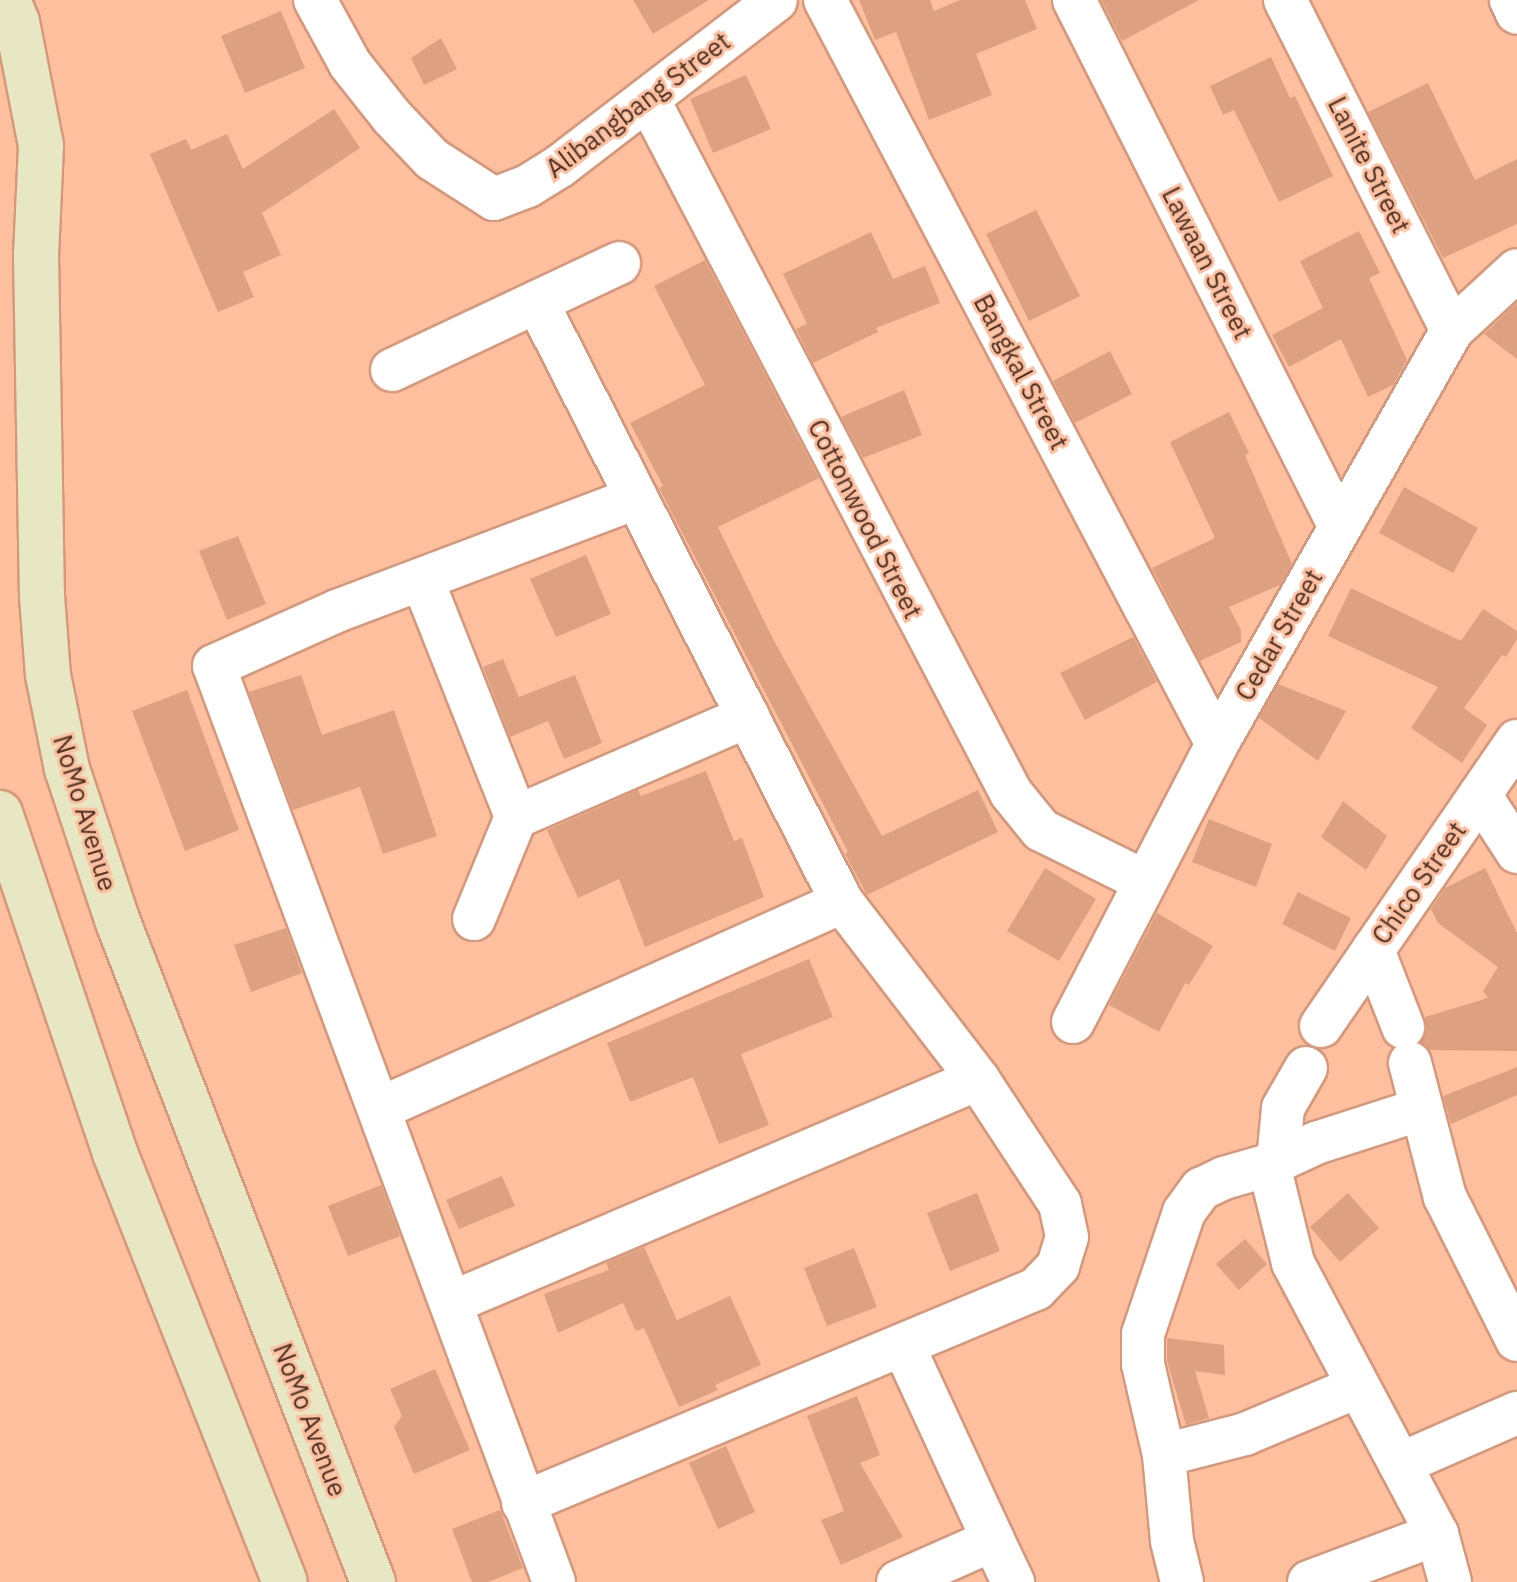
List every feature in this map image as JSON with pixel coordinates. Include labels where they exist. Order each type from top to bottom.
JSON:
[{"type":"main road","name":"NoMo Avenue","points":[[8,0],[17,22],[41,146],[36,255],[42,596],[48,675],[67,769],[118,922],[373,1582]]},
{"type":"main road","points":[[0,813],[115,1153],[285,1582]]},
{"type":"street","name":"Alibangbang Street","points":[[315,0],[350,64],[392,117],[432,159],[494,199],[528,186],[560,166],[776,0]]},
{"type":"street","name":"Bangkal Street","points":[[825,0],[1217,744]]},
{"type":"street","name":"Lawaan Street","points":[[1074,0],[1340,527]]},
{"type":"street","name":"Lanite Street","points":[[1285,0],[1452,330]]},
{"type":"street","points":[[1511,0],[1517,13]]},
{"type":"street","name":"Cottonwood Street","points":[[648,99],[1011,793],[1041,830],[1144,881]]},
{"type":"street","points":[[392,370],[619,263]]},
{"type":"street","name":"Cedar Street","points":[[1073,1022],[1217,744],[1452,330],[1517,270]]},
{"type":"street","points":[[523,1503],[1036,1289],[1058,1266],[1067,1237],[1060,1204],[978,1079],[842,902],[537,302]]},
{"type":"street","points":[[554,1582],[381,1108],[214,666],[337,611],[636,498]]},
{"type":"street","points":[[422,579],[516,817],[474,919]]},
{"type":"street","points":[[516,817],[748,716]]},
{"type":"street","name":"Chico Street","points":[[1321,1026],[1517,741]]},
{"type":"street","points":[[1480,795],[1517,852]]},
{"type":"street","points":[[381,1108],[842,902]]},
{"type":"street","points":[[1373,950],[1406,1045],[1445,1197],[1517,1340]]},
{"type":"street","points":[[1306,1068],[1283,1108],[1273,1163],[1293,1263],[1437,1534],[1450,1582]]},
{"type":"street","points":[[453,1302],[978,1079]]},
{"type":"street","points":[[1182,1582],[1172,1541],[1164,1455],[1143,1364],[1143,1334],[1184,1212],[1201,1189],[1224,1178],[1273,1163],[1316,1143],[1422,1109]]},
{"type":"street","points":[[903,1345],[1013,1582]]},
{"type":"street","points":[[1164,1455],[1245,1434],[1357,1387]]},
{"type":"street","points":[[1400,1464],[1517,1413]]},
{"type":"street","points":[[1309,1582],[1437,1534]]},
{"type":"street","points":[[898,1582],[993,1540]]},
{"type":"building","points":[[633,0],[709,0],[653,34]]},
{"type":"building","points":[[859,0],[930,0],[934,11],[960,0],[1025,0],[1037,29],[976,54],[992,95],[929,120],[896,32],[875,40]]},
{"type":"building","points":[[1101,0],[1199,0],[1122,41]]},
{"type":"building","points":[[281,11],[305,68],[245,93],[221,36]]},
{"type":"building","points":[[441,38],[457,69],[424,85],[411,58]]},
{"type":"building","points":[[1271,57],[1290,98],[1295,96],[1333,176],[1279,202],[1234,110],[1223,115],[1210,86]]},
{"type":"building","points":[[746,75],[771,129],[713,153],[690,99]]},
{"type":"building","points":[[1428,83],[1475,180],[1517,159],[1517,224],[1443,258],[1368,112]]},
{"type":"building","points":[[334,109],[360,148],[262,213],[281,255],[243,272],[254,297],[218,312],[150,154],[186,139],[191,150],[227,134],[243,169]]},
{"type":"building","points":[[1036,210],[1080,296],[1029,321],[986,234]]},
{"type":"building","points":[[1359,231],[1380,273],[1369,278],[1407,360],[1393,385],[1368,397],[1341,339],[1289,367],[1272,335],[1323,308],[1300,261]]},
{"type":"building","points":[[871,232],[893,279],[925,266],[940,303],[876,328],[878,332],[813,363],[796,329],[807,324],[783,274]]},
{"type":"building","points":[[705,260],[819,478],[718,527],[773,639],[882,836],[978,790],[998,832],[867,895],[845,854],[848,852],[659,488],[663,486],[630,423],[705,385],[654,286]]},
{"type":"building","points":[[1517,303],[1517,359],[1484,334]]},
{"type":"building","points":[[1110,351],[1132,394],[1075,423],[1053,381]]},
{"type":"building","points":[[904,390],[922,435],[863,458],[841,417]]},
{"type":"building","points":[[1229,412],[1249,453],[1245,455],[1292,564],[1280,585],[1229,607],[1241,630],[1241,642],[1200,661],[1152,568],[1215,538],[1170,442]]},
{"type":"building","points":[[1404,487],[1478,528],[1453,573],[1379,533]]},
{"type":"building","points":[[238,536],[266,604],[227,620],[199,551]]},
{"type":"building","points":[[586,555],[611,614],[556,637],[530,579]]},
{"type":"building","points":[[1351,588],[1461,641],[1483,609],[1517,631],[1517,639],[1506,657],[1502,655],[1464,708],[1487,725],[1462,763],[1411,728],[1438,687],[1328,636]]},
{"type":"building","points":[[1133,637],[1157,682],[1085,720],[1060,673]]},
{"type":"building","points":[[503,659],[519,697],[575,675],[602,743],[564,759],[548,721],[510,737],[483,667]]},
{"type":"building","points":[[301,675],[322,735],[394,710],[437,836],[383,854],[360,787],[293,810],[249,692]]},
{"type":"building","points":[[1278,684],[1346,711],[1318,761],[1259,718]]},
{"type":"building","points":[[187,690],[239,830],[185,851],[132,711]]},
{"type":"building","points":[[706,771],[734,841],[742,838],[764,897],[645,947],[619,879],[578,898],[547,830],[638,790],[641,796]]},
{"type":"building","points":[[1343,801],[1387,836],[1366,870],[1321,837]]},
{"type":"building","points":[[1209,819],[1272,844],[1256,887],[1192,862]]},
{"type":"building","points":[[1045,868],[1096,899],[1059,961],[1007,931]]},
{"type":"building","points":[[1485,868],[1517,933],[1517,1051],[1430,1050],[1421,1043],[1427,1030],[1425,1017],[1488,998],[1483,991],[1498,967],[1438,923],[1431,909],[1445,888]]},
{"type":"building","points":[[1298,892],[1351,918],[1335,951],[1282,924]]},
{"type":"building","points":[[1157,913],[1213,946],[1189,985],[1185,983],[1159,1032],[1109,1005]]},
{"type":"building","points":[[286,928],[302,973],[251,992],[234,945]]},
{"type":"building","points":[[809,959],[833,1017],[741,1054],[769,1125],[719,1144],[693,1077],[630,1102],[607,1043]]},
{"type":"building","points":[[1517,1067],[1517,1095],[1451,1124],[1443,1096]]},
{"type":"building","points":[[502,1176],[515,1206],[459,1229],[446,1200]]},
{"type":"building","points":[[381,1185],[400,1236],[348,1256],[328,1206]]},
{"type":"building","points":[[977,1193],[1000,1251],[950,1271],[927,1213]]},
{"type":"building","points":[[1348,1193],[1379,1228],[1340,1262],[1310,1227]]},
{"type":"building","points":[[1245,1239],[1267,1264],[1239,1290],[1216,1264]]},
{"type":"building","points":[[644,1247],[677,1320],[730,1296],[761,1365],[715,1385],[718,1390],[679,1407],[644,1328],[636,1331],[623,1303],[558,1333],[544,1294],[609,1270],[606,1263]]},
{"type":"building","points":[[854,1248],[877,1307],[827,1326],[804,1268]]},
{"type":"building","points":[[1167,1338],[1224,1345],[1225,1375],[1195,1371],[1209,1418],[1186,1425],[1167,1361]]},
{"type":"building","points":[[435,1369],[470,1450],[414,1474],[394,1427],[402,1416],[390,1389]]},
{"type":"building","points":[[857,1396],[880,1455],[860,1463],[903,1537],[841,1565],[821,1520],[844,1511],[807,1416]]},
{"type":"building","points":[[726,1446],[755,1512],[718,1529],[689,1463]]},
{"type":"building","points":[[500,1510],[523,1568],[488,1582],[472,1582],[452,1529]]}]
